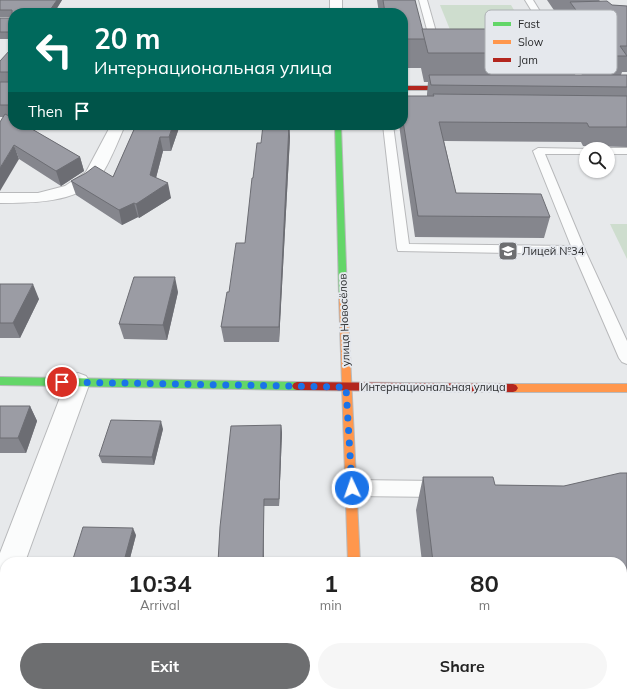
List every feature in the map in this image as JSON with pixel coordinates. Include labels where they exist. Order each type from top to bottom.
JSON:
[{"type":"street","points":[[408,88],[466,88]]},
{"type":"street","points":[[0,198],[38,198],[71,190],[93,175],[116,130]]},
{"type":"street","name":"улица Новосёлов","points":[[338,130],[346,387],[352,488],[354,557]]},
{"type":"street","name":"Интернациональная улица","points":[[0,381],[346,387],[627,388]]},
{"type":"street","points":[[13,557],[78,382]]},
{"type":"lane","points":[[423,0],[436,48],[444,48]]},
{"type":"lane","points":[[529,0],[535,10]]},
{"type":"lane","points":[[389,130],[403,248],[579,250]]},
{"type":"lane","points":[[579,151],[538,151],[579,250],[627,358]]},
{"type":"lane","points":[[615,151],[627,151]]},
{"type":"lane","points":[[352,488],[454,489]]},
{"type":"green space","points":[[440,5],[511,5],[514,10],[485,10],[485,42],[455,42]]},
{"type":"green space","points":[[610,224],[627,224],[627,259]]},
{"type":"building","points":[[0,0],[57,0],[51,8],[8,8],[8,10],[0,10]]},
{"type":"building","points":[[383,0],[415,0],[425,39],[408,39],[408,8],[384,8]]},
{"type":"building","points":[[607,1],[612,5],[627,6],[627,46],[620,46],[627,56],[617,56],[617,10],[576,10],[570,2]]},
{"type":"building","points":[[0,18],[8,18],[8,32],[0,32]]},
{"type":"building","points":[[422,29],[485,29],[485,53],[428,53]]},
{"type":"building","points":[[8,52],[8,72],[0,72],[0,61]]},
{"type":"building","points":[[429,75],[627,75],[627,87],[431,85]]},
{"type":"building","points":[[0,82],[8,82],[8,105],[0,105]]},
{"type":"building","points":[[433,94],[627,96],[627,127],[589,127],[587,123],[439,122],[456,193],[541,194],[550,217],[418,216],[404,130],[408,130],[408,96],[434,96]]},
{"type":"building","points":[[5,114],[8,116],[8,130],[34,130],[80,157],[56,171],[14,145],[0,168],[0,122]]},
{"type":"building","points":[[134,130],[171,130],[169,137],[160,137],[150,175],[168,183],[136,204],[134,203],[119,210],[71,181],[95,166],[113,177]]},
{"type":"building","points":[[262,130],[289,130],[279,327],[221,327],[227,292],[229,292],[236,243],[245,243],[257,143],[261,143]]},
{"type":"building","points":[[134,277],[175,277],[163,325],[119,324]]},
{"type":"building","points":[[0,284],[33,284],[13,323],[0,323]]},
{"type":"building","points":[[0,406],[30,406],[18,438],[0,438]]},
{"type":"building","points":[[111,420],[161,421],[152,457],[99,456]]},
{"type":"building","points":[[281,425],[279,499],[264,499],[263,557],[218,557],[231,426]]},
{"type":"building","points":[[620,473],[627,473],[627,557],[432,557],[423,477],[493,477],[495,485],[564,486]]},
{"type":"building","points":[[83,527],[133,528],[125,557],[74,557]]},
{"type":"traffic: fast","points":[[338,130],[343,294]]},
{"type":"traffic: fast","points":[[0,381],[297,386]]},
{"type":"traffic: slow","points":[[343,294],[354,557]]},
{"type":"traffic: slow","points":[[513,388],[627,388]]},
{"type":"traffic: jam","points":[[408,88],[458,88]]},
{"type":"traffic: jam","points":[[297,386],[513,388]]},
{"type":"place","name":"Лицей №34","points":[[508,251]]},
{"type":"route","points":[[62,382],[346,387],[352,488]]}]
